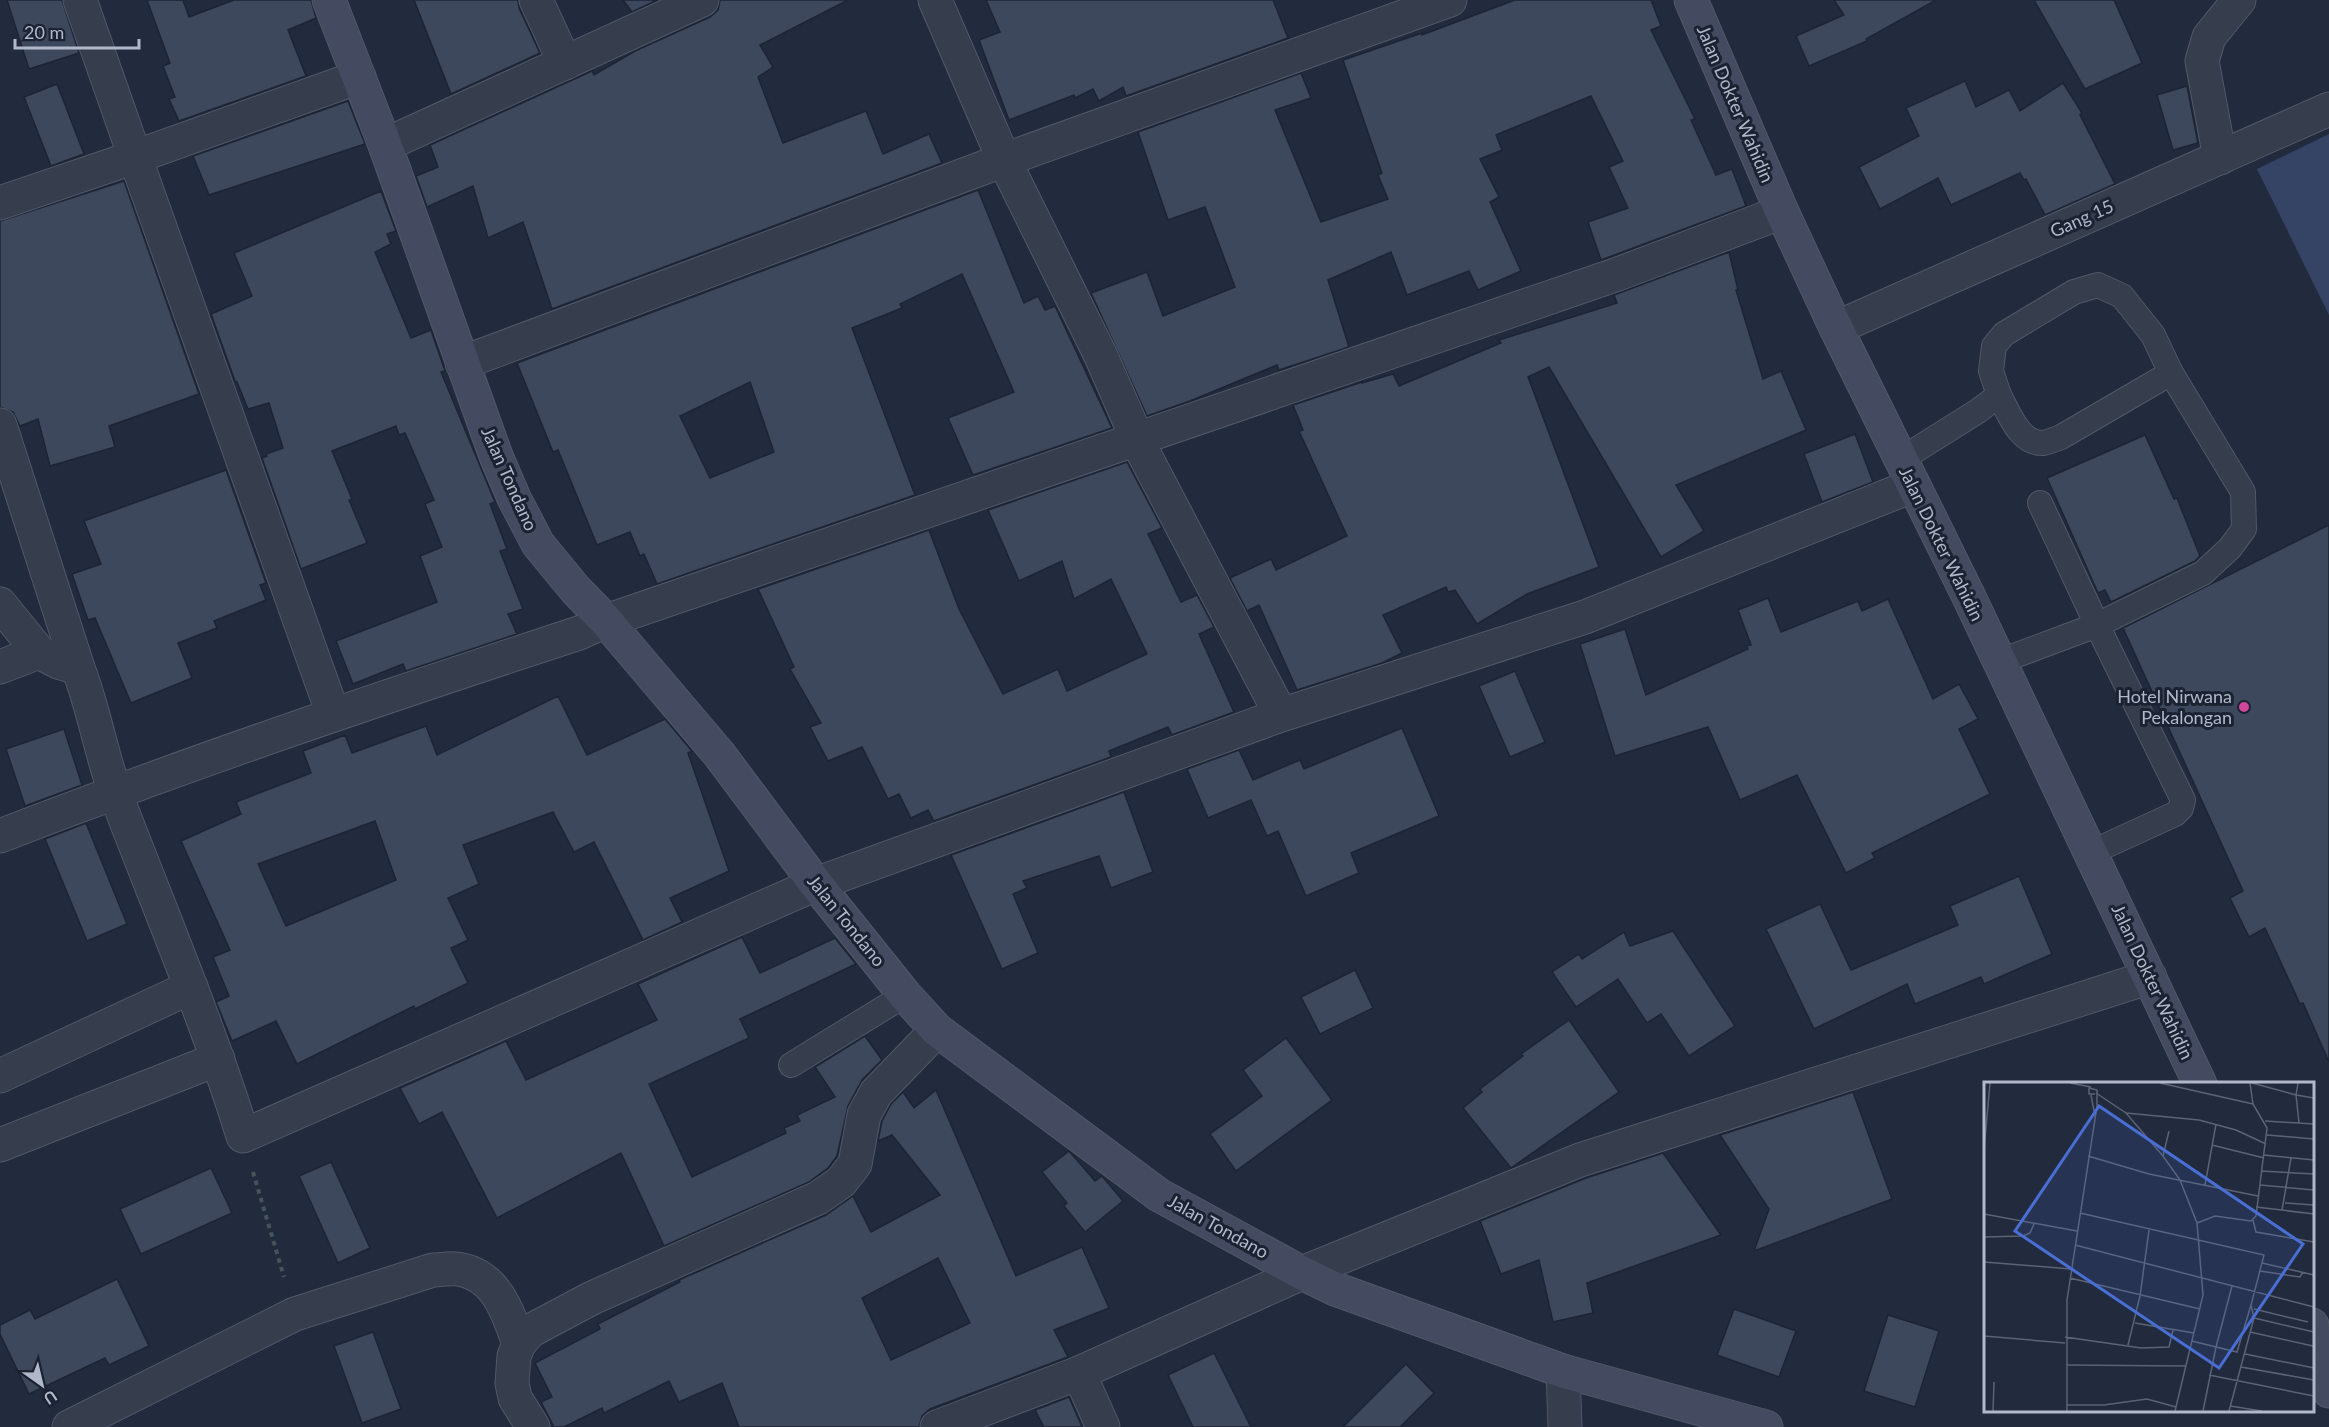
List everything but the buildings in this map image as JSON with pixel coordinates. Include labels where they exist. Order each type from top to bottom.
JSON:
[{"type":"street","points":[[80,0],[333,714]]},
{"type":"street","name":"Jalan Tondano","points":[[329,0],[385,145],[496,456],[514,498],[538,544],[719,754],[816,884],[905,995],[937,1029],[1160,1195],[1335,1289],[1563,1371],[1766,1427]]},
{"type":"street","points":[[536,0],[565,63]]},
{"type":"street","points":[[385,145],[702,0]]},
{"type":"street","points":[[935,0],[1004,160],[1101,356],[1138,439],[1281,715]]},
{"type":"street","points":[[462,363],[1004,160],[1450,0]]},
{"type":"street","name":"Jalan Dokter Wahidin","points":[[1691,0],[1782,212],[1836,328],[1968,595],[2200,1082]]},
{"type":"street","points":[[2220,158],[2202,61],[2209,37],[2239,0]]},
{"type":"street","points":[[0,203],[359,77]]},
{"type":"street","name":"Gang 15","points":[[1836,328],[2329,109]]},
{"type":"street","points":[[0,836],[115,791],[333,714],[579,633],[606,621],[1618,274],[1782,212]]},
{"type":"street","points":[[0,425],[78,668],[89,695],[115,791],[218,1059],[243,1137],[816,884],[1281,715],[1584,617],[1906,473]]},
{"type":"street","points":[[0,604],[39,652],[58,662],[78,668]]},
{"type":"street","points":[[0,667],[39,652]]},
{"type":"street","points":[[937,1427],[1079,1373],[1302,1273],[1580,1160],[2150,977]]},
{"type":"street","points":[[0,1076],[191,987]]},
{"type":"street","points":[[532,1427],[515,1398],[512,1383],[514,1356],[519,1344],[530,1330],[591,1298],[818,1198],[841,1182],[855,1164],[864,1115],[876,1093],[937,1029]]},
{"type":"street","points":[[0,1145],[218,1059]]},
{"type":"street","points":[[69,1427],[296,1314],[433,1270],[456,1269],[476,1275],[492,1287],[507,1310],[519,1344]]},
{"type":"street","points":[[2318,1329],[2315,1364],[2329,1391]]},
{"type":"street","points":[[1563,1371],[1565,1427]]},
{"type":"street","points":[[1079,1373],[1103,1427]]},
{"type":"lane","points":[[1998,662],[2097,626],[2203,573],[2230,548],[2244,529],[2243,492],[2171,373],[2153,335],[2122,296],[2098,285],[2073,292],[2004,334],[1994,346],[1992,371],[1999,395],[2019,431],[2030,440],[2042,443],[2061,437],[2171,373]]},
{"type":"lane","points":[[1906,473],[1999,395]]},
{"type":"lane","points":[[2040,503],[2097,626],[2183,800],[2181,808],[2175,814],[2090,853]]},
{"type":"lane","points":[[791,1065],[905,995]]},
{"type":"path","points":[[243,1137],[296,1314]]},
{"type":"water","points":[[2329,134],[2329,315],[2257,169]]},
{"type":"place","name":"Hotel Nirwana Pekalongan","points":[[2244,707]]}]
